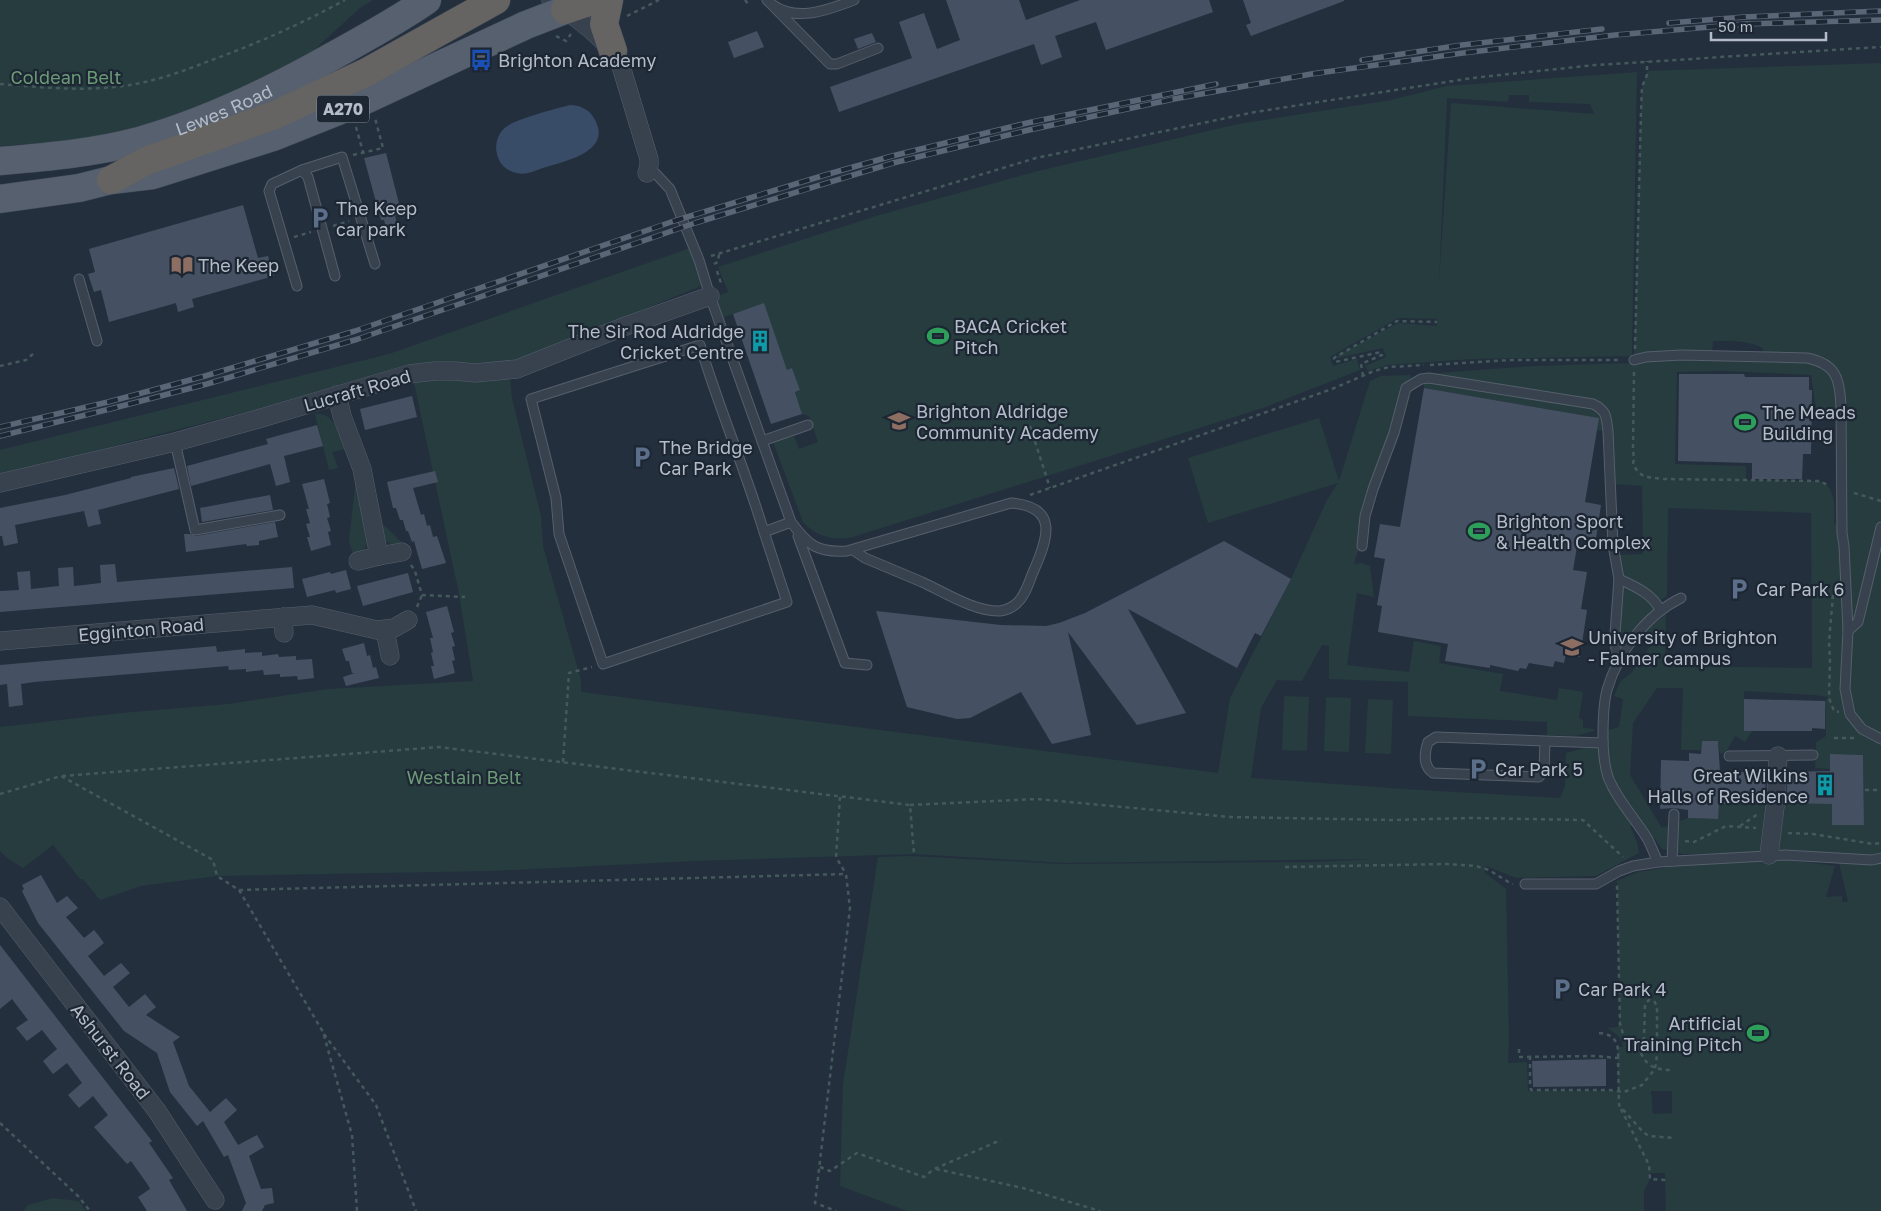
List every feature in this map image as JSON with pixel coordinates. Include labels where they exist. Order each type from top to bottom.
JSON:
[{"type":"highway","points":[[111,180],[146,161],[275,115],[367,72],[496,0]]},
{"type":"highway","points":[[584,9],[613,51]]},
{"type":"main road","name":"Lewes Road","points":[[0,161],[58,156],[102,149],[138,141],[193,124],[230,109],[310,69],[380,30],[427,0]]},
{"type":"main road","name":"A270","points":[[0,199],[79,188],[111,180],[153,175],[272,137],[363,101],[526,25],[584,9]]},
{"type":"street","points":[[613,51],[620,63],[649,159],[647,173]]},
{"type":"street","name":"Lucraft Road","points":[[0,484],[175,442],[409,374],[435,371],[475,373],[517,369],[623,327],[710,296]]},
{"type":"street","points":[[337,395],[342,416],[362,469],[379,556]]},
{"type":"street","points":[[358,561],[379,556],[406,558]]},
{"type":"street","name":"Egginton Road","points":[[0,641],[284,625],[312,615],[385,630]]},
{"type":"street","points":[[390,656],[385,630],[399,626],[408,620]]},
{"type":"street","points":[[1769,855],[1776,799],[1778,756]]},
{"type":"street","name":"Ashurst Road","points":[[0,907],[157,1110],[215,1200]]},
{"type":"lane","points":[[769,3],[788,14],[808,14],[854,0]]},
{"type":"lane","points":[[769,3],[830,64],[836,64],[878,48]]},
{"type":"lane","points":[[297,286],[269,191],[272,184],[302,170],[342,157],[375,264]]},
{"type":"lane","points":[[302,170],[308,177],[335,276]]},
{"type":"lane","points":[[647,173],[655,173],[670,189],[699,260],[762,441],[844,663],[867,665]]},
{"type":"lane","points":[[79,278],[97,340]]},
{"type":"lane","points":[[700,345],[764,532],[787,602],[603,664],[559,534],[556,498],[531,399],[700,345]]},
{"type":"lane","points":[[1634,360],[1646,357],[1681,355],[1807,358],[1824,364],[1834,374],[1841,386],[1842,533],[1848,631],[1845,689],[1850,714],[1862,729],[1881,739]]},
{"type":"lane","points":[[1362,546],[1367,507],[1372,489],[1394,433],[1406,388],[1422,379],[1429,378],[1581,402],[1601,408],[1606,414],[1613,545],[1619,579],[1615,634],[1616,650],[1620,661]]},
{"type":"lane","points":[[762,441],[808,425]]},
{"type":"lane","points":[[175,442],[195,530],[280,515]]},
{"type":"lane","points":[[793,525],[804,540],[812,546],[836,552],[853,550],[1011,503],[1029,506],[1037,512],[1043,519],[1048,532],[1043,550],[1024,594],[1019,601],[1008,609],[991,610],[969,603],[865,558],[853,550]]},
{"type":"lane","points":[[764,532],[793,525]]},
{"type":"lane","points":[[1848,631],[1858,622],[1881,527]]},
{"type":"lane","points":[[1619,579],[1650,596],[1657,603],[1660,610]]},
{"type":"lane","points":[[1658,862],[1647,838],[1623,806],[1612,786],[1608,775],[1603,743],[1603,720],[1607,689],[1620,661],[1641,628],[1660,610],[1681,598]]},
{"type":"lane","points":[[1545,741],[1544,771],[1539,776],[1433,773],[1428,768],[1425,760],[1428,742],[1436,738],[1545,741],[1603,743]]},
{"type":"lane","points":[[1729,756],[1813,755]]},
{"type":"lane","points":[[1672,861],[1674,814]]},
{"type":"lane","points":[[1525,884],[1596,884],[1619,871],[1633,866],[1658,862],[1785,854],[1872,860],[1881,858]]},
{"type":"path","points":[[0,84],[55,89],[115,87],[172,76],[245,48],[311,18],[345,0]]},
{"type":"path","points":[[554,36],[566,41],[584,9],[618,20],[659,0]]},
{"type":"path","points":[[745,0],[750,5]]},
{"type":"path","points":[[719,254],[1036,158],[1254,112],[1472,78],[1647,62],[1881,47]]},
{"type":"path","points":[[1647,62],[1640,112],[1634,360],[1634,460],[1632,462],[1636,471],[1645,477],[1664,479],[1820,481],[1830,486],[1832,492]]},
{"type":"path","points":[[342,157],[383,148],[374,114]]},
{"type":"path","points":[[361,121],[355,125],[363,152]]},
{"type":"path","points":[[284,240],[360,218]]},
{"type":"path","points":[[1363,377],[1360,364],[1382,355],[1381,352],[1335,362],[1334,358],[1397,321],[1437,322]]},
{"type":"path","points":[[0,366],[26,360],[34,353]]},
{"type":"path","points":[[1002,505],[1363,377],[1374,371],[1399,366],[1512,360],[1634,360]]},
{"type":"path","points":[[1030,426],[1050,488]]},
{"type":"path","points":[[1842,486],[1857,494],[1881,501]]},
{"type":"path","points":[[406,558],[415,571],[422,595],[465,597]]},
{"type":"path","points":[[1833,592],[1829,642],[1829,698],[1834,711],[1850,714]]},
{"type":"path","points":[[563,762],[569,673],[603,664]]},
{"type":"path","points":[[1834,738],[1850,738]]},
{"type":"path","points":[[0,794],[61,776],[439,747],[910,805],[1037,799],[1230,817],[1393,820],[1471,818],[1583,820],[1633,866]]},
{"type":"path","points":[[61,776],[213,860],[217,876],[239,890],[323,1032],[376,1105],[416,1211]]},
{"type":"path","points":[[1864,790],[1881,790]]},
{"type":"path","points":[[836,1211],[815,1204],[850,908],[846,874],[836,857],[840,797]]},
{"type":"path","points":[[910,805],[914,854]]},
{"type":"path","points":[[1285,867],[1447,864],[1476,866],[1489,870],[1510,883],[1525,884]]},
{"type":"path","points":[[1619,871],[1617,880],[1620,1024],[1628,1043],[1637,1046],[1644,1058],[1655,1069],[1671,1070]]},
{"type":"path","points":[[239,890],[846,874]]},
{"type":"path","points":[[1530,1056],[1531,1090],[1610,1090],[1618,1092],[1642,1085],[1655,1069],[1658,1055],[1657,1006],[1653,1001],[1649,1000],[1645,1004],[1644,1038],[1637,1046]]},
{"type":"path","points":[[323,1032],[352,1135],[357,1211]]},
{"type":"path","points":[[1599,1034],[1606,1034],[1617,1041],[1620,1105],[1649,1164],[1650,1180],[1666,1180]]},
{"type":"path","points":[[1519,1049],[1519,1056],[1595,1056],[1618,1058]]},
{"type":"path","points":[[1620,1105],[1643,1132],[1649,1136],[1674,1138]]},
{"type":"path","points":[[0,1123],[78,1196],[90,1211]]},
{"type":"path","points":[[820,1167],[830,1171],[858,1153],[924,1178],[934,1169],[1001,1140]]},
{"type":"path","points":[[934,1169],[1023,1188],[1100,1211]]},
{"type":"green space","name":"Coldean Belt","points":[[0,0],[373,0],[360,8],[290,72],[192,112],[123,131],[60,142],[0,146]]},
{"type":"green space","name":"University of Brighton - Falmer campus","points":[[1881,63],[1881,1211],[1666,1211],[1665,1173],[1650,1173],[1650,1179],[1644,1191],[1644,1211],[907,1211],[840,1186],[843,1084],[878,857],[911,856],[1061,864],[1315,862],[1374,859],[1064,863],[914,854],[695,861],[491,871],[217,876],[141,886],[100,900],[83,879],[80,879],[53,845],[23,868],[0,851],[0,727],[121,713],[228,704],[328,689],[473,681],[459,594],[410,364],[258,409],[0,474],[0,450],[389,354],[690,248],[702,279],[699,287],[511,362],[512,398],[541,516],[543,546],[581,680],[581,692],[1218,773],[1230,698],[1291,579],[1327,500],[1338,483],[1208,523],[1188,458],[1319,418],[1339,481],[1370,381],[1381,376],[1411,375],[1354,564],[1362,563],[1370,566],[1374,597],[1357,593],[1347,665],[1409,672],[1414,641],[1441,646],[1439,663],[1503,674],[1500,691],[1557,700],[1559,688],[1583,692],[1579,718],[1583,720],[1583,728],[1594,729],[1594,731],[1575,736],[1547,735],[1547,722],[1408,716],[1408,682],[1329,679],[1329,646],[1322,645],[1302,681],[1277,680],[1261,708],[1251,778],[1560,798],[1565,786],[1566,753],[1603,743],[1609,730],[1619,727],[1623,699],[1614,696],[1620,682],[1632,672],[1651,645],[1642,638],[1646,631],[1666,614],[1665,666],[1812,668],[1811,513],[1668,508],[1667,596],[1657,603],[1660,610],[1641,628],[1620,661],[1615,631],[1619,579],[1622,580],[1620,555],[1643,554],[1642,486],[1611,484],[1608,431],[1597,430],[1598,418],[1424,388],[1424,374],[1534,366],[1632,363],[1680,359],[1797,360],[1818,364],[1830,373],[1834,380],[1837,409],[1816,409],[1811,375],[1724,371],[1677,372],[1675,464],[1746,466],[1746,480],[1820,481],[1832,493],[1834,522],[1842,532],[1841,386],[1831,369],[1825,364],[1808,358],[1763,356],[1763,348],[1745,342],[1732,341],[1713,341],[1712,356],[1655,357],[1634,360],[1641,93],[1647,71]],"holes":[[[1657,688],[1683,688],[1681,750],[1701,750],[1702,741],[1718,741],[1720,754],[1726,752],[1735,736],[1745,742],[1752,731],[1744,730],[1744,691],[1828,697],[1825,701],[1826,736],[1816,742],[1815,768],[1830,769],[1831,754],[1863,755],[1864,824],[1832,825],[1832,803],[1785,803],[1786,772],[1777,774],[1775,803],[1729,804],[1726,801],[1719,800],[1718,819],[1688,818],[1662,828],[1630,775],[1633,723]],[[1630,826],[1646,827],[1662,849],[1683,854],[1769,853],[1769,855],[1838,858],[1848,902],[1842,902],[1842,896],[1826,897],[1835,866],[1788,860],[1682,865],[1638,872],[1617,881],[1620,1014],[1618,1027],[1607,1028],[1619,1037],[1623,1047],[1618,1047],[1618,1091],[1528,1091],[1527,1062],[1508,1063],[1506,889],[1484,872],[1486,866],[1516,878],[1596,876],[1639,853],[1637,842]],[[1651,1091],[1672,1091],[1672,1113],[1653,1114]]]},
{"type":"green space","points":[[1637,72],[1632,356],[1473,359],[1387,365],[1368,371],[1365,366],[1386,357],[1383,348],[1338,358],[1336,356],[1398,323],[1437,326],[1437,319],[1398,318],[1330,357],[1333,366],[1357,359],[1360,370],[1263,408],[853,537],[826,537],[814,531],[803,522],[773,442],[794,436],[799,449],[818,442],[809,416],[802,414],[795,392],[800,390],[792,368],[790,369],[789,376],[764,304],[723,317],[716,297],[728,292],[718,267],[876,216],[1034,172],[1238,124],[1391,100],[1447,86]],"holes":[[[1509,95],[1529,95],[1529,102],[1590,104],[1594,114],[1451,103],[1439,283],[1447,98],[1508,102]]]},
{"type":"green space","points":[[315,414],[322,414],[331,420],[341,437],[346,449],[332,452],[338,468],[329,470]]},
{"type":"green space","points":[[356,478],[368,541],[363,552],[353,555],[349,541]]},
{"type":"green space","points":[[380,524],[385,526],[403,544],[392,544],[386,541]]},
{"type":"green space","points":[[1284,696],[1309,697],[1307,751],[1282,750]]},
{"type":"green space","points":[[1326,697],[1351,698],[1349,752],[1324,751]]},
{"type":"green space","points":[[1368,699],[1393,700],[1391,754],[1365,753]]},
{"type":"green space","points":[[53,1198],[79,1201],[86,1211],[23,1211],[28,1205]]},
{"type":"water","points":[[571,105],[585,109],[595,120],[599,131],[597,141],[591,148],[571,159],[523,174],[510,171],[499,161],[496,146],[497,139],[506,127],[527,117]]},
{"type":"building","points":[[946,0],[1019,0],[1026,20],[1080,0],[1209,0],[1213,12],[1106,50],[1096,22],[1055,36],[1062,57],[1041,65],[1034,44],[839,112],[830,87],[912,58],[899,22],[924,13],[937,49],[960,40]]},
{"type":"building","points":[[1243,0],[1344,1],[1251,36],[1246,25],[1251,23]]},
{"type":"building","points":[[757,31],[764,47],[734,58],[728,42]]},
{"type":"building","points":[[872,33],[876,42],[858,49],[854,39]]},
{"type":"building","points":[[386,153],[402,215],[395,216],[397,224],[386,227],[384,220],[381,220],[364,158]]},
{"type":"building","name":"The Keep","points":[[243,205],[258,258],[268,256],[274,276],[192,299],[194,307],[178,312],[176,303],[109,322],[101,290],[94,292],[88,274],[95,272],[89,249]]},
{"type":"building","name":"The Sir Rod Aldridge Cricket Centre","points":[[764,303],[787,370],[792,368],[800,390],[795,392],[802,414],[771,424],[733,314]]},
{"type":"building","name":"The Meads Building","points":[[1679,374],[1809,377],[1809,390],[1812,390],[1811,454],[1803,454],[1802,479],[1752,479],[1752,463],[1678,461]]},
{"type":"building","name":"Brighton Sport & Health Complex","points":[[1424,388],[1599,418],[1585,502],[1601,505],[1596,538],[1579,535],[1573,570],[1587,572],[1581,609],[1587,610],[1580,657],[1566,654],[1564,663],[1555,661],[1553,667],[1529,663],[1526,669],[1520,668],[1518,671],[1490,665],[1490,668],[1445,661],[1448,644],[1378,632],[1382,606],[1377,605],[1385,559],[1374,557],[1380,524],[1400,527]]},
{"type":"building","points":[[412,396],[417,417],[365,430],[360,409]]},
{"type":"building","points":[[317,425],[323,446],[284,456],[290,482],[276,486],[270,464],[191,486],[187,466],[268,444],[266,439]]},
{"type":"building","points":[[174,468],[179,489],[98,510],[101,524],[88,527],[84,511],[15,525],[18,543],[4,546],[2,536],[0,536],[0,508],[65,495],[131,477]]},
{"type":"building","points":[[435,471],[438,482],[413,488],[421,515],[424,514],[427,526],[430,525],[433,537],[437,536],[446,563],[422,569],[414,541],[412,542],[408,531],[406,531],[403,520],[400,520],[396,508],[393,508],[387,482]]},
{"type":"building","points":[[324,479],[330,503],[327,504],[330,517],[327,518],[331,531],[328,532],[331,545],[311,551],[307,537],[310,537],[306,524],[310,523],[306,509],[309,509],[302,484]]},
{"type":"building","points":[[270,495],[273,510],[202,522],[200,508]]},
{"type":"building","points":[[275,522],[278,537],[259,541],[259,545],[247,546],[246,544],[186,552],[184,534],[196,536]]},
{"type":"building","points":[[1224,541],[1291,579],[1261,636],[1255,633],[1237,668],[1128,609],[1186,713],[1137,725],[1068,632],[1091,735],[1052,744],[1021,692],[970,718],[957,719],[907,707],[876,611],[1001,625],[1046,626],[1085,613]]},
{"type":"building","points":[[115,564],[117,582],[292,567],[294,588],[0,612],[0,591],[19,590],[17,572],[30,571],[31,589],[59,586],[58,568],[73,567],[74,586],[101,583],[100,565]]},
{"type":"building","points":[[346,570],[351,589],[336,593],[335,590],[307,597],[302,579]]},
{"type":"building","points":[[408,573],[413,592],[363,606],[357,586]]},
{"type":"building","points":[[447,606],[454,632],[451,633],[455,646],[452,647],[455,660],[452,661],[455,673],[434,679],[431,666],[434,666],[430,638],[433,638],[426,612]]},
{"type":"building","points":[[364,643],[367,656],[370,655],[373,668],[376,667],[379,678],[346,686],[343,677],[355,673],[352,673],[349,661],[346,661],[342,649]]},
{"type":"building","points":[[216,646],[217,652],[245,649],[245,653],[262,652],[262,656],[278,654],[279,657],[296,656],[296,660],[312,659],[314,678],[298,680],[297,676],[280,677],[280,674],[264,675],[263,670],[246,672],[246,669],[229,670],[228,666],[34,682],[21,684],[23,705],[9,707],[7,684],[0,685],[0,665]]},
{"type":"building","name":"Great Wilkins Halls of Residence","points":[[1744,699],[1825,701],[1825,729],[1812,728],[1812,731],[1744,731]]},
{"type":"building","name":"Great Wilkins Halls of Residence","points":[[1702,741],[1718,741],[1720,772],[1766,772],[1765,803],[1719,804],[1718,819],[1688,818],[1688,810],[1660,809],[1661,760],[1689,761],[1689,753],[1701,754]]},
{"type":"building","name":"Great Wilkins Halls of Residence","points":[[1830,754],[1863,755],[1864,825],[1832,825],[1832,804],[1786,803],[1788,772],[1830,771]]},
{"type":"building","points":[[41,875],[57,903],[67,896],[78,908],[66,917],[84,938],[94,930],[104,943],[88,956],[104,976],[121,963],[130,973],[113,987],[129,1007],[145,994],[156,1007],[146,1015],[180,1037],[173,1042],[189,1086],[210,1112],[226,1098],[237,1110],[224,1122],[238,1145],[257,1135],[264,1147],[249,1156],[261,1189],[272,1188],[274,1203],[265,1205],[262,1211],[242,1211],[246,1203],[228,1155],[224,1157],[203,1121],[197,1126],[170,1092],[157,1053],[124,1031],[38,923],[22,891],[24,889],[22,885]]},
{"type":"building","points":[[0,945],[152,1141],[149,1143],[173,1178],[169,1180],[187,1211],[147,1211],[138,1197],[150,1189],[148,1185],[131,1161],[127,1164],[94,1127],[108,1115],[93,1096],[79,1108],[68,1095],[82,1083],[67,1063],[53,1074],[43,1061],[57,1049],[42,1030],[27,1041],[16,1028],[28,1020],[12,999],[0,1009]]},
{"type":"building","points":[[1606,1059],[1606,1086],[1533,1087],[1532,1061]]},
{"type":"railway","points":[[1669,23],[1744,17],[1881,11]]},
{"type":"railway","points":[[0,436],[207,384],[358,339],[695,223],[893,163],[1029,130],[1174,99],[1311,74],[1463,53],[1615,35],[1745,24],[1881,20]]},
{"type":"railway","points":[[1362,60],[1462,45],[1602,29]]},
{"type":"railway","points":[[0,427],[108,402],[205,376],[355,331],[674,221],[892,156],[1027,123],[1216,84]]},
{"type":"place","name":"Brighton Academy","points":[[481,60]]},
{"type":"place","name":"The Keep car park","points":[[320,218]]},
{"type":"place","name":"The Keep","points":[[182,265]]},
{"type":"place","name":"BACA Cricket Pitch","points":[[938,336]]},
{"type":"place","name":"The Sir Rod Aldridge Cricket Centre","points":[[760,341]]},
{"type":"place","name":"Brighton Aldridge Community Academy","points":[[899,421]]},
{"type":"place","name":"The Meads Building","points":[[1745,422]]},
{"type":"place","name":"The Bridge Car Park","points":[[642,457]]},
{"type":"place","name":"Brighton Sport & Health Complex","points":[[1479,531]]},
{"type":"place","name":"Car Park 6","points":[[1739,589]]},
{"type":"place","name":"University of Brighton - Falmer campus","points":[[1572,647]]},
{"type":"place","name":"Car Park 5","points":[[1478,769]]},
{"type":"place","name":"Great Wilkins Halls of Residence","points":[[1825,785]]},
{"type":"place","name":"Car Park 4","points":[[1562,989]]},
{"type":"place","name":"Artificial Training Pitch","points":[[1758,1033]]},
{"type":"park label","name":"Westlain Belt","points":[[464,777]]}]
